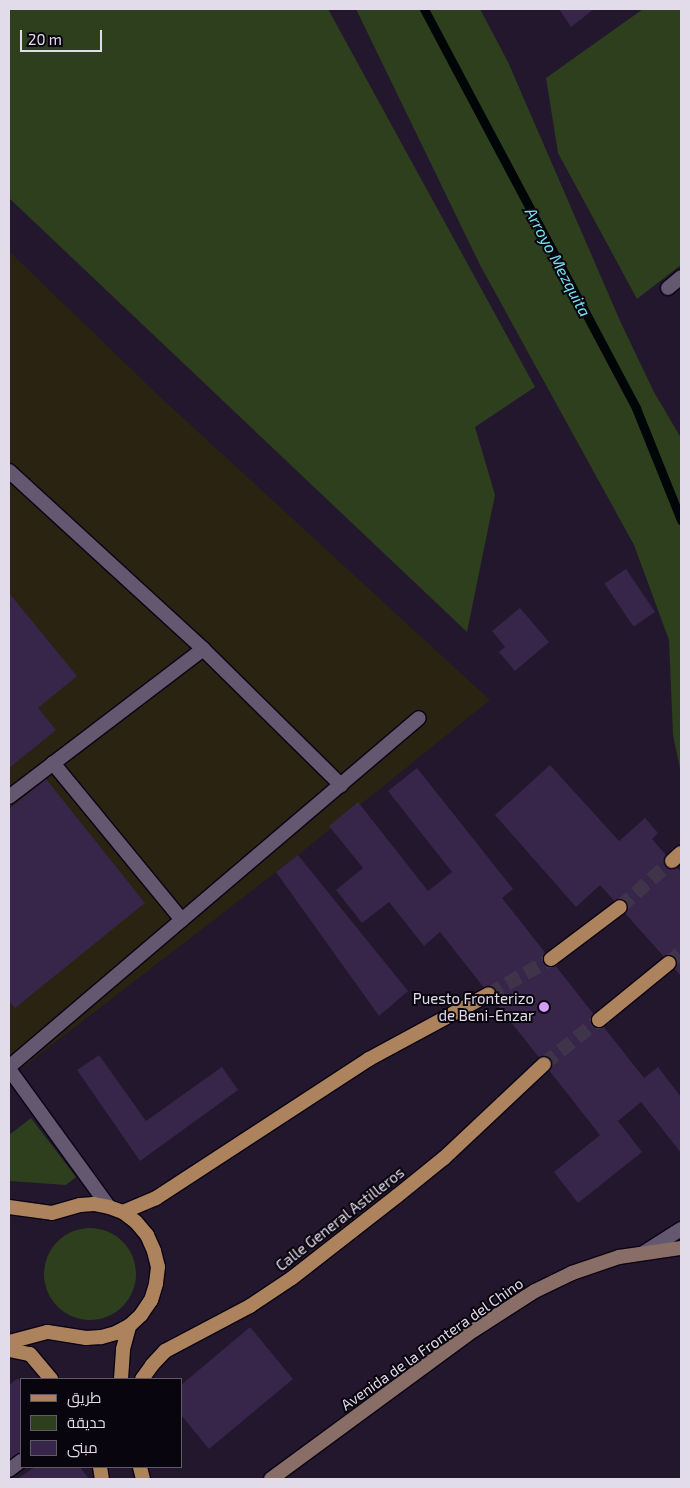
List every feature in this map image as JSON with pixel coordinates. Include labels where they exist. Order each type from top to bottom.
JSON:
[{"type":"main road","points":[[550,958],[620,907]]},
{"type":"main road","points":[[599,1020],[669,963]]},
{"type":"main road","points":[[123,1212],[156,1198],[369,1059],[489,994]]},
{"type":"main road","name":"Calle General Astilleros","points":[[143,1378],[165,1351],[184,1339],[250,1306],[292,1278],[397,1196],[444,1158],[544,1064]]},
{"type":"main road","points":[[9,1207],[52,1213],[80,1205],[109,1207],[123,1212],[136,1222],[147,1235],[158,1267],[156,1284],[151,1300],[142,1314],[129,1326],[101,1337],[47,1332],[9,1342]]},
{"type":"main road","name":"Avenida de la Frontera del Chino","points":[[272,1479],[474,1330],[535,1291],[572,1273],[619,1257],[681,1248]]},
{"type":"main road","points":[[121,1378],[123,1349],[129,1326]]},
{"type":"main road","points":[[9,1350],[30,1354],[50,1378]]},
{"type":"street","points":[[668,288],[681,277]]},
{"type":"street","points":[[9,471],[203,649],[341,785]]},
{"type":"street","points":[[9,797],[203,649]]},
{"type":"street","points":[[109,1207],[9,1068],[419,718]]},
{"type":"street","points":[[53,763],[182,920]]},
{"type":"street","points":[[645,1252],[681,1229]]},
{"type":"street","points":[[9,1470],[20,1462]]},
{"type":"shaded area","points":[[9,251],[158,395],[490,700],[298,855],[9,1078]]},
{"type":"green space","points":[[9,9],[328,9],[535,387],[475,427],[495,495],[467,632],[9,198]]},
{"type":"green space","points":[[356,9],[480,9],[508,62],[621,323],[654,392],[681,438],[681,774],[673,735],[669,640],[634,545],[480,265]]},
{"type":"green space","points":[[643,9],[681,9],[681,265],[637,299],[558,153],[546,78]]},
{"type":"green space","points":[[31,1118],[76,1177],[66,1185],[9,1181],[9,1135]]},
{"type":"green space","points":[[90,1228],[108,1231],[123,1241],[133,1256],[136,1274],[133,1292],[123,1307],[108,1317],[90,1320],[72,1317],[57,1307],[47,1292],[44,1274],[47,1256],[57,1241],[72,1231]]},
{"type":"building","points":[[559,9],[594,9],[571,27]]},
{"type":"building","points":[[626,569],[655,612],[634,627],[604,584]]},
{"type":"building","points":[[9,593],[77,676],[38,708],[56,730],[9,768]]},
{"type":"building","points":[[520,608],[549,642],[515,671],[499,652],[505,647],[492,631]]},
{"type":"building","points":[[550,765],[619,841],[645,818],[658,833],[652,839],[681,872],[681,976],[600,885],[576,907],[495,815]]},
{"type":"building","points":[[417,768],[513,889],[502,898],[644,1078],[658,1067],[681,1097],[681,1153],[641,1102],[618,1121],[642,1152],[578,1203],[554,1172],[600,1135],[440,932],[424,946],[389,902],[362,923],[336,890],[363,868],[329,826],[358,802],[428,891],[452,872],[388,791]]},
{"type":"building","points":[[46,779],[145,903],[15,1008],[9,1001],[9,809]]},
{"type":"building","points":[[298,855],[408,991],[379,1016],[276,872]]},
{"type":"building","points":[[99,1055],[146,1121],[222,1067],[238,1090],[140,1161],[77,1070]]},
{"type":"building","points":[[250,1327],[293,1379],[209,1449],[182,1416],[182,1384]]},
{"type":"building","points":[[18,1378],[20,1381],[20,1454],[9,1464],[9,1385]]},
{"type":"building","points":[[34,1468],[81,1468],[89,1479],[17,1479]]},
{"type":"waterway","name":"Arroyo Mezquita","points":[[424,9],[636,408],[681,520]]},
{"type":"tunnel","points":[[620,907],[672,861]]},
{"type":"tunnel","points":[[669,963],[681,952]]},
{"type":"tunnel","points":[[489,994],[551,959]]},
{"type":"tunnel","points":[[544,1064],[599,1020]]},
{"type":"place","name":"Puesto Fronterizo de Beni-Enzar","points":[[544,1007]]}]
